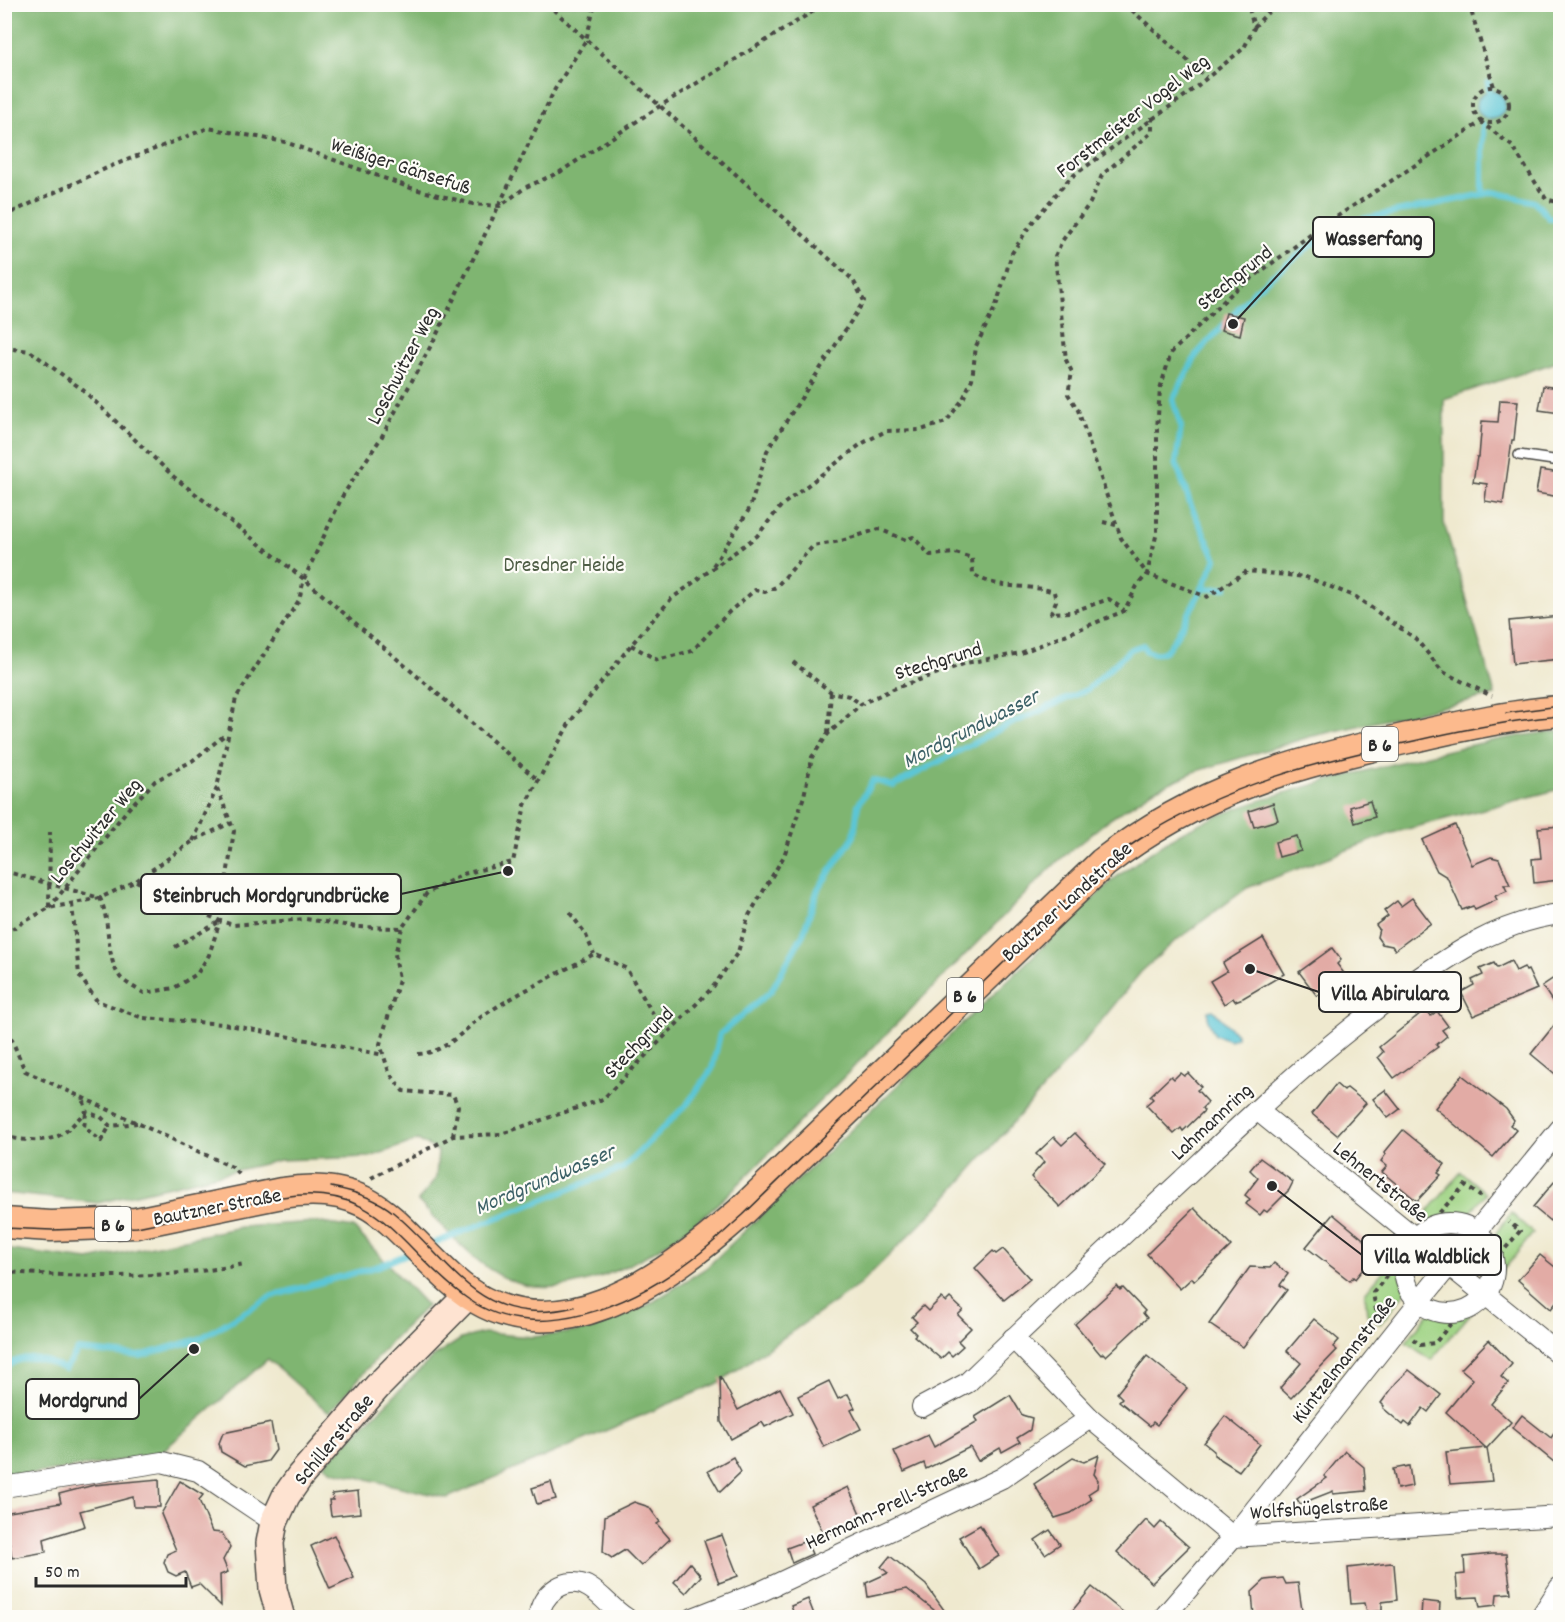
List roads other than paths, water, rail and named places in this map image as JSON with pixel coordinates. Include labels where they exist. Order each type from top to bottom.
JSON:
[{"type":"main road","name":"Bautzner Landstraße","points":[[460,1287],[508,1312],[537,1317],[563,1314],[624,1296],[662,1276],[692,1255],[741,1212],[1072,892],[1136,838],[1173,814],[1240,784],[1311,761],[1501,719],[1560,711]]},
{"type":"main road","name":"Bautzner Straße","points":[[4,1223],[51,1226],[136,1222],[304,1189],[344,1194],[364,1201],[388,1216],[460,1287]]},
{"type":"street","name":"Lahmannring","points":[[922,1407],[967,1383],[1325,1048],[1445,958],[1510,925],[1560,914]]},
{"type":"street","name":"Lehnertstraße","points":[[1257,1110],[1414,1240],[1449,1265],[1560,1355]]},
{"type":"street","name":"Küntzelmannstraße","points":[[1163,1617],[1233,1537],[1419,1302],[1560,1129]]},
{"type":"street","points":[[1444,1222],[1456,1223],[1478,1232],[1489,1245],[1494,1262],[1493,1279],[1486,1295],[1475,1305],[1461,1311],[1439,1311],[1419,1302],[1410,1291],[1404,1278],[1414,1240],[1444,1222]]},
{"type":"street","name":"Schillerstraße","points":[[281,1617],[270,1562],[274,1522],[286,1496],[300,1476],[460,1287]]},
{"type":"street","name":"Wolfshügelstraße","points":[[1013,1338],[1090,1418],[1233,1537],[1560,1516]]},
{"type":"street","name":"Hermann-Prell-Straße","points":[[693,1617],[792,1578],[1002,1478],[1090,1418]]},
{"type":"street","points":[[4,1487],[162,1462],[198,1471],[274,1522]]},
{"type":"street","points":[[539,1617],[544,1597],[553,1590],[581,1583],[626,1617]]},
{"type":"street","points":[[1540,1617],[1560,1587]]},
{"type":"lane","points":[[1519,454],[1560,460]]},
{"type":"water","points":[[1491,91],[1501,95],[1505,105],[1501,115],[1491,119],[1481,115],[1477,105],[1481,95]]},
{"type":"water","points":[[1213,1010],[1237,1037],[1230,1040],[1215,1035],[1208,1021],[1208,1011]]},
{"type":"waterway","points":[[1488,83],[1489,91]]},
{"type":"waterway","points":[[1483,125],[1483,192]]},
{"type":"waterway","name":"Mordgrundwasser","points":[[429,1245],[623,1168],[688,1103],[712,1069],[720,1034],[771,991],[803,934],[818,889],[854,836],[858,805],[873,780],[893,786],[1002,728],[1088,689],[1131,649],[1143,645],[1146,651],[1158,653],[1170,646],[1216,559],[1191,506],[1176,463],[1181,427],[1173,399],[1197,354],[1256,289],[1306,249],[1348,222],[1494,192],[1535,202],[1550,219],[1560,219]]},
{"type":"waterway","points":[[1203,589],[1226,588]]},
{"type":"waterway","name":"Mordgrundwasser","points":[[4,1368],[20,1360],[35,1358],[65,1369],[78,1350],[140,1356],[199,1339],[272,1296],[379,1266],[412,1252]]},
{"type":"tram line","points":[[1506,713],[1560,706]]},
{"type":"tram line","points":[[4,1228],[52,1230],[137,1227],[282,1197],[315,1195],[342,1199],[365,1208],[385,1222],[441,1277],[464,1296],[492,1312],[521,1319],[552,1320],[583,1314],[614,1304],[643,1291],[707,1247],[743,1215],[1067,899],[1102,867],[1140,839],[1204,804],[1307,767],[1468,729],[1560,716]]},
{"type":"tram line","points":[[331,1187],[380,1203],[415,1232],[470,1287],[491,1300],[514,1309],[541,1312],[574,1307]]},
{"type":"place","name":"Wasserfang","points":[[1233,324]]},
{"type":"place","name":"Steinbruch Mordgrundbrücke","points":[[508,871]]},
{"type":"place","name":"Villa Abirulara","points":[[1250,969]]},
{"type":"place","name":"Villa Waldblick","points":[[1272,1186]]},
{"type":"place","name":"Mordgrund","points":[[194,1349]]},
{"type":"park label","name":"Dresdner Heide","points":[[564,564]]}]
